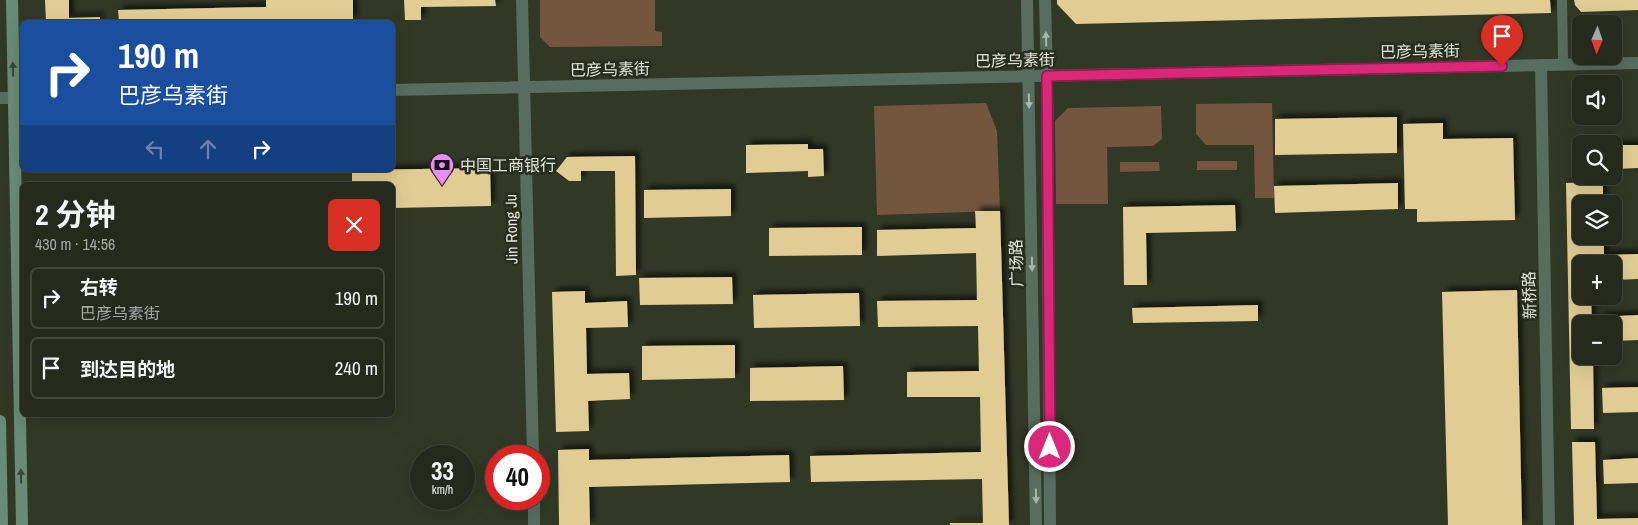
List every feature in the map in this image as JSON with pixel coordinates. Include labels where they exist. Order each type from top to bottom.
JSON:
[{"type":"main road","points":[[12,0],[18,94],[20,310]]},
{"type":"main road","points":[[21,417],[22,525]]},
{"type":"main road","points":[[0,421],[2,525]]},
{"type":"street","name":"Jin Rong Ju","points":[[522,0],[533,445]]},
{"type":"street","name":"广场路","points":[[1027,0],[1036,525]]},
{"type":"street","name":"广场路","points":[[1045,0],[1050,525]]},
{"type":"street","points":[[1562,0],[1564,58]]},
{"type":"street","name":"巴彦乌素街","points":[[1047,72],[1638,56]]},
{"type":"street","name":"巴彦乌素街","points":[[395,83],[524,83],[1029,72],[1638,63]]},
{"type":"street","name":"新桥路","points":[[1541,65],[1549,525]]},
{"type":"street","name":"巴彦乌素街","points":[[395,90],[524,83]]},
{"type":"street","points":[[0,91],[18,94]]},
{"type":"street","points":[[0,98],[18,94]]},
{"type":"street","points":[[534,510],[534,525]]},
{"type":"shaded area","points":[[540,0],[655,0],[655,31],[662,32],[662,46],[550,47],[540,37]]},
{"type":"shaded area","points":[[986,103],[997,131],[1000,211],[877,215],[874,106]]},
{"type":"shaded area","points":[[1272,103],[1274,198],[1255,198],[1254,145],[1206,145],[1196,134],[1196,104]]},
{"type":"shaded area","points":[[1161,106],[1162,139],[1153,146],[1107,147],[1108,204],[1056,204],[1055,121],[1068,108]]},
{"type":"shaded area","points":[[1197,161],[1237,161],[1237,170],[1197,170]]},
{"type":"shaded area","points":[[1120,162],[1159,162],[1160,171],[1120,172]]},
{"type":"building","points":[[45,0],[69,0],[69,18],[100,17],[100,20],[46,20]]},
{"type":"building","points":[[266,0],[353,0],[353,20],[119,20],[118,10],[266,7]]},
{"type":"building","points":[[404,0],[495,0],[496,6],[421,7],[421,20],[405,20]]},
{"type":"building","points":[[1057,0],[1550,0],[1551,13],[1076,24],[1057,4]]},
{"type":"building","points":[[1574,0],[1638,0],[1638,10],[1581,12],[1575,5]]},
{"type":"building","points":[[1397,117],[1397,153],[1275,155],[1275,119]]},
{"type":"building","points":[[1443,123],[1443,139],[1513,138],[1515,220],[1417,222],[1417,209],[1405,209],[1403,124]]},
{"type":"building","points":[[808,144],[808,149],[823,149],[824,176],[808,177],[808,171],[746,173],[746,145]]},
{"type":"building","points":[[1622,145],[1638,145],[1638,168],[1622,169]]},
{"type":"building","points":[[635,156],[636,275],[616,276],[615,171],[581,171],[581,181],[569,181],[556,171],[567,157]]},
{"type":"building","points":[[490,168],[491,206],[395,208],[395,182],[352,182],[352,172],[395,172],[395,169]]},
{"type":"building","points":[[1398,183],[1398,209],[1275,213],[1274,186]]},
{"type":"building","points":[[1566,183],[1572,183],[1572,185],[1603,185],[1603,195],[1572,195],[1572,245],[1604,245],[1604,255],[1572,255],[1572,305],[1591,305],[1592,315],[1572,315],[1572,365],[1593,365],[1594,429],[1571,429]]},
{"type":"building","points":[[731,189],[731,216],[644,218],[644,190]]},
{"type":"building","points":[[1235,205],[1236,231],[1146,233],[1147,285],[1124,285],[1123,207]]},
{"type":"building","points":[[975,211],[1000,211],[1009,525],[950,525],[950,523],[983,523],[982,479],[811,482],[810,456],[981,452],[980,397],[907,397],[907,372],[979,371],[978,326],[878,327],[877,301],[977,300],[976,253],[877,256],[877,230],[976,228]]},
{"type":"building","points":[[862,227],[862,255],[769,256],[769,228]]},
{"type":"building","points":[[1638,254],[1638,279],[1622,280],[1622,255],[1604,255]]},
{"type":"building","points":[[732,277],[733,304],[640,305],[639,278]]},
{"type":"building","points":[[1517,290],[1522,525],[1448,525],[1442,292]]},
{"type":"building","points":[[585,291],[585,303],[627,301],[628,327],[586,328],[587,374],[629,373],[630,399],[588,401],[589,431],[556,432],[552,292]]},
{"type":"building","points":[[859,293],[860,326],[754,328],[753,295]]},
{"type":"building","points":[[1258,305],[1258,321],[1133,323],[1132,308]]},
{"type":"building","points":[[1638,315],[1638,340],[1622,341],[1622,316]]},
{"type":"building","points":[[735,345],[735,378],[642,380],[642,346]]},
{"type":"building","points":[[843,366],[844,400],[750,401],[750,368]]},
{"type":"building","points":[[1638,387],[1638,412],[1603,413],[1602,388]]},
{"type":"building","points":[[1572,442],[1595,442],[1597,519],[1638,518],[1638,525],[1574,525]]},
{"type":"building","points":[[589,449],[589,460],[789,455],[790,482],[589,487],[590,525],[559,525],[558,450]]},
{"type":"building","points":[[1638,458],[1638,483],[1604,484],[1603,460]]},
{"type":"place","name":"中国工商银行","points":[[442,186]]},
{"type":"route","points":[[1050,447],[1047,76],[1502,66]]}]
